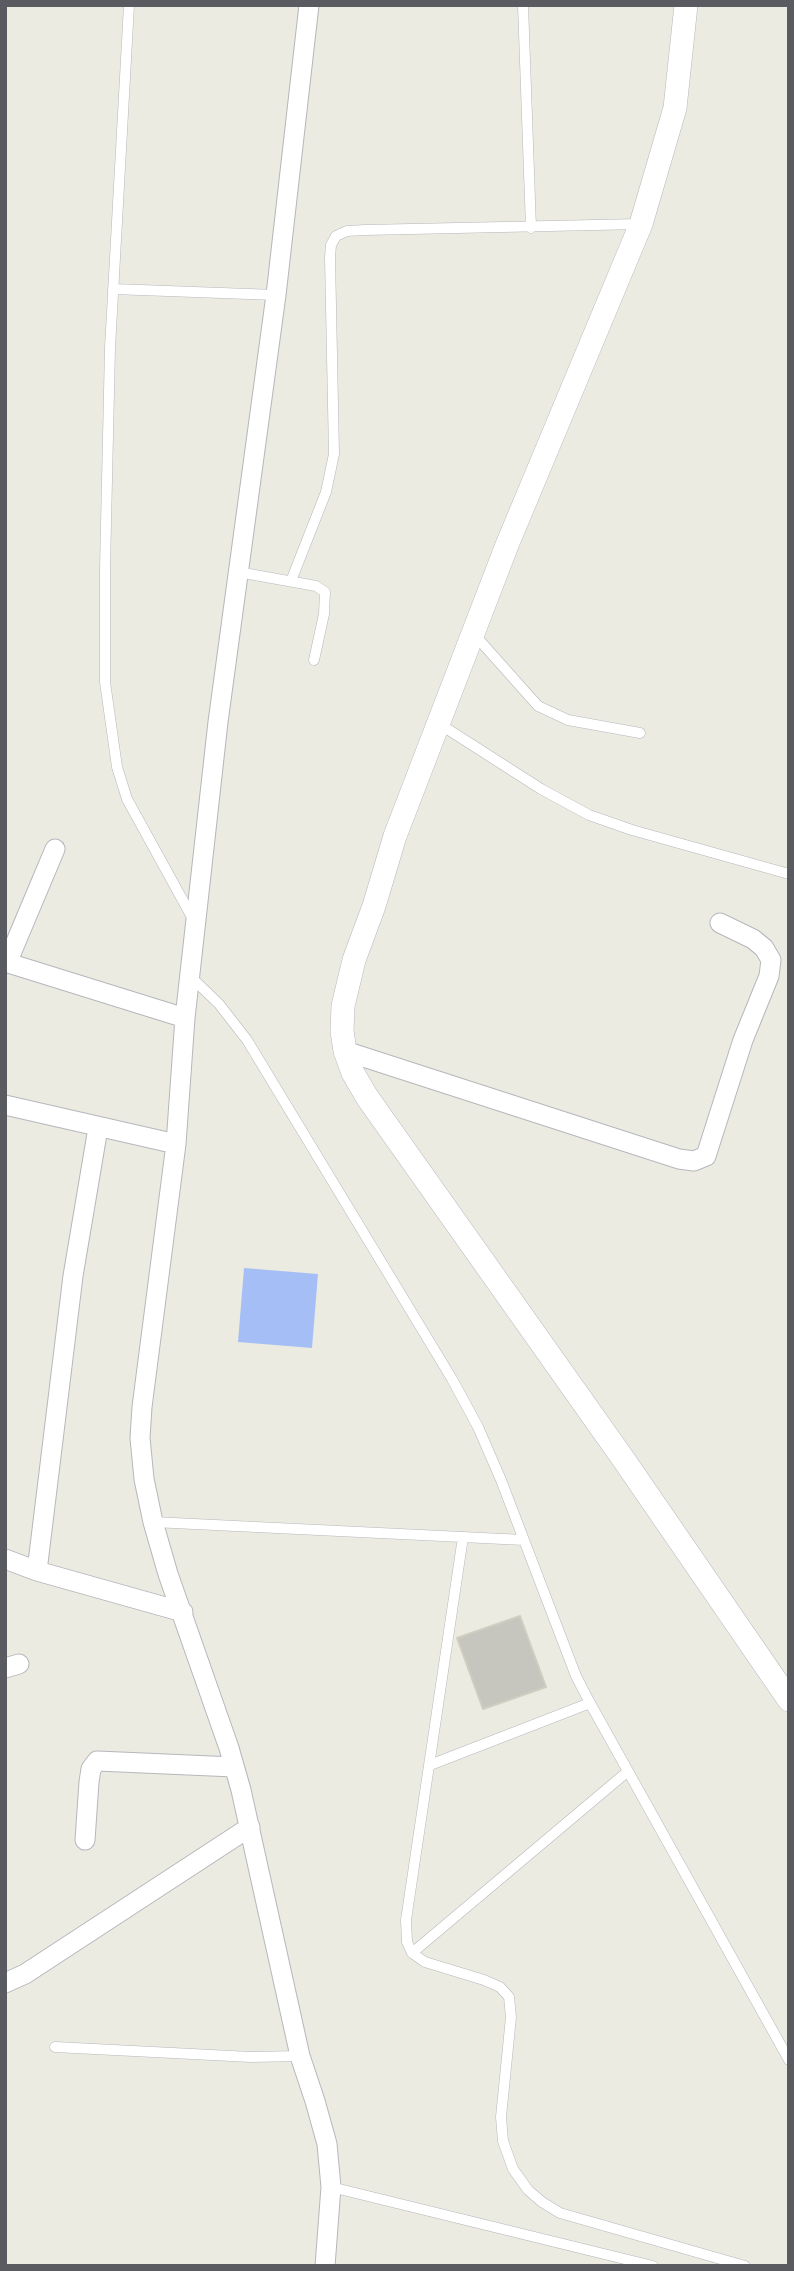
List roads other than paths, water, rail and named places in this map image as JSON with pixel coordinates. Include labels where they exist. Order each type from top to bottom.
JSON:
[{"type":"street","points":[[309,5],[276,295],[238,572],[195,923],[176,1144],[140,1438],[144,1479],[153,1522],[234,1767],[250,1827],[300,2056],[327,2144],[331,2187],[326,2266]]},
{"type":"street","points":[[686,5],[675,108],[641,224],[472,633],[395,836],[354,960],[343,1006],[342,1031],[345,1051],[353,1073],[367,1097],[624,1460],[789,1700]]},
{"type":"street","points":[[55,849],[6,962],[185,1018]]},
{"type":"street","points":[[345,1051],[679,1159],[695,1161],[706,1156],[739,1051],[769,976],[771,960],[764,948],[753,939],[719,923]]},
{"type":"street","points":[[5,1105],[176,1144]]},
{"type":"street","points":[[37,1571],[73,1276],[98,1128]]},
{"type":"street","points":[[5,1559],[37,1571],[183,1612]]},
{"type":"street","points":[[85,1840],[89,1782],[91,1769],[97,1761],[234,1767]]},
{"type":"street","points":[[5,1983],[24,1974],[250,1827]]},
{"type":"lane","points":[[129,5],[113,289],[105,568],[105,682],[110,730],[127,799],[195,923]]},
{"type":"lane","points":[[523,5],[531,228]]},
{"type":"lane","points":[[291,582],[326,492],[334,454],[330,257],[331,245],[336,236],[346,231],[365,230],[641,224]]},
{"type":"lane","points":[[113,289],[276,295]]},
{"type":"lane","points":[[238,572],[316,586],[325,592],[324,614],[314,660]]},
{"type":"lane","points":[[472,633],[538,706],[568,720],[640,733]]},
{"type":"lane","points":[[438,723],[541,789],[589,815],[632,830],[789,874]]},
{"type":"lane","points":[[189,975],[219,1004],[247,1040],[452,1379],[478,1427],[576,1676],[789,2060]]},
{"type":"lane","points":[[153,1522],[524,1541]]},
{"type":"lane","points":[[463,1537],[406,1920],[407,1942],[412,1954],[425,1962],[484,1979],[499,1987],[509,1997],[511,2017],[501,2117],[503,2141],[513,2169],[528,2190],[560,2213],[745,2266]]},
{"type":"lane","points":[[430,1765],[590,1703]]},
{"type":"lane","points":[[412,1954],[627,1772]]},
{"type":"lane","points":[[55,2046],[251,2057],[300,2056]]},
{"type":"lane","points":[[331,2187],[653,2266]]},
{"type":"water","points":[[244,1268],[318,1274],[312,1348],[238,1342]]}]
